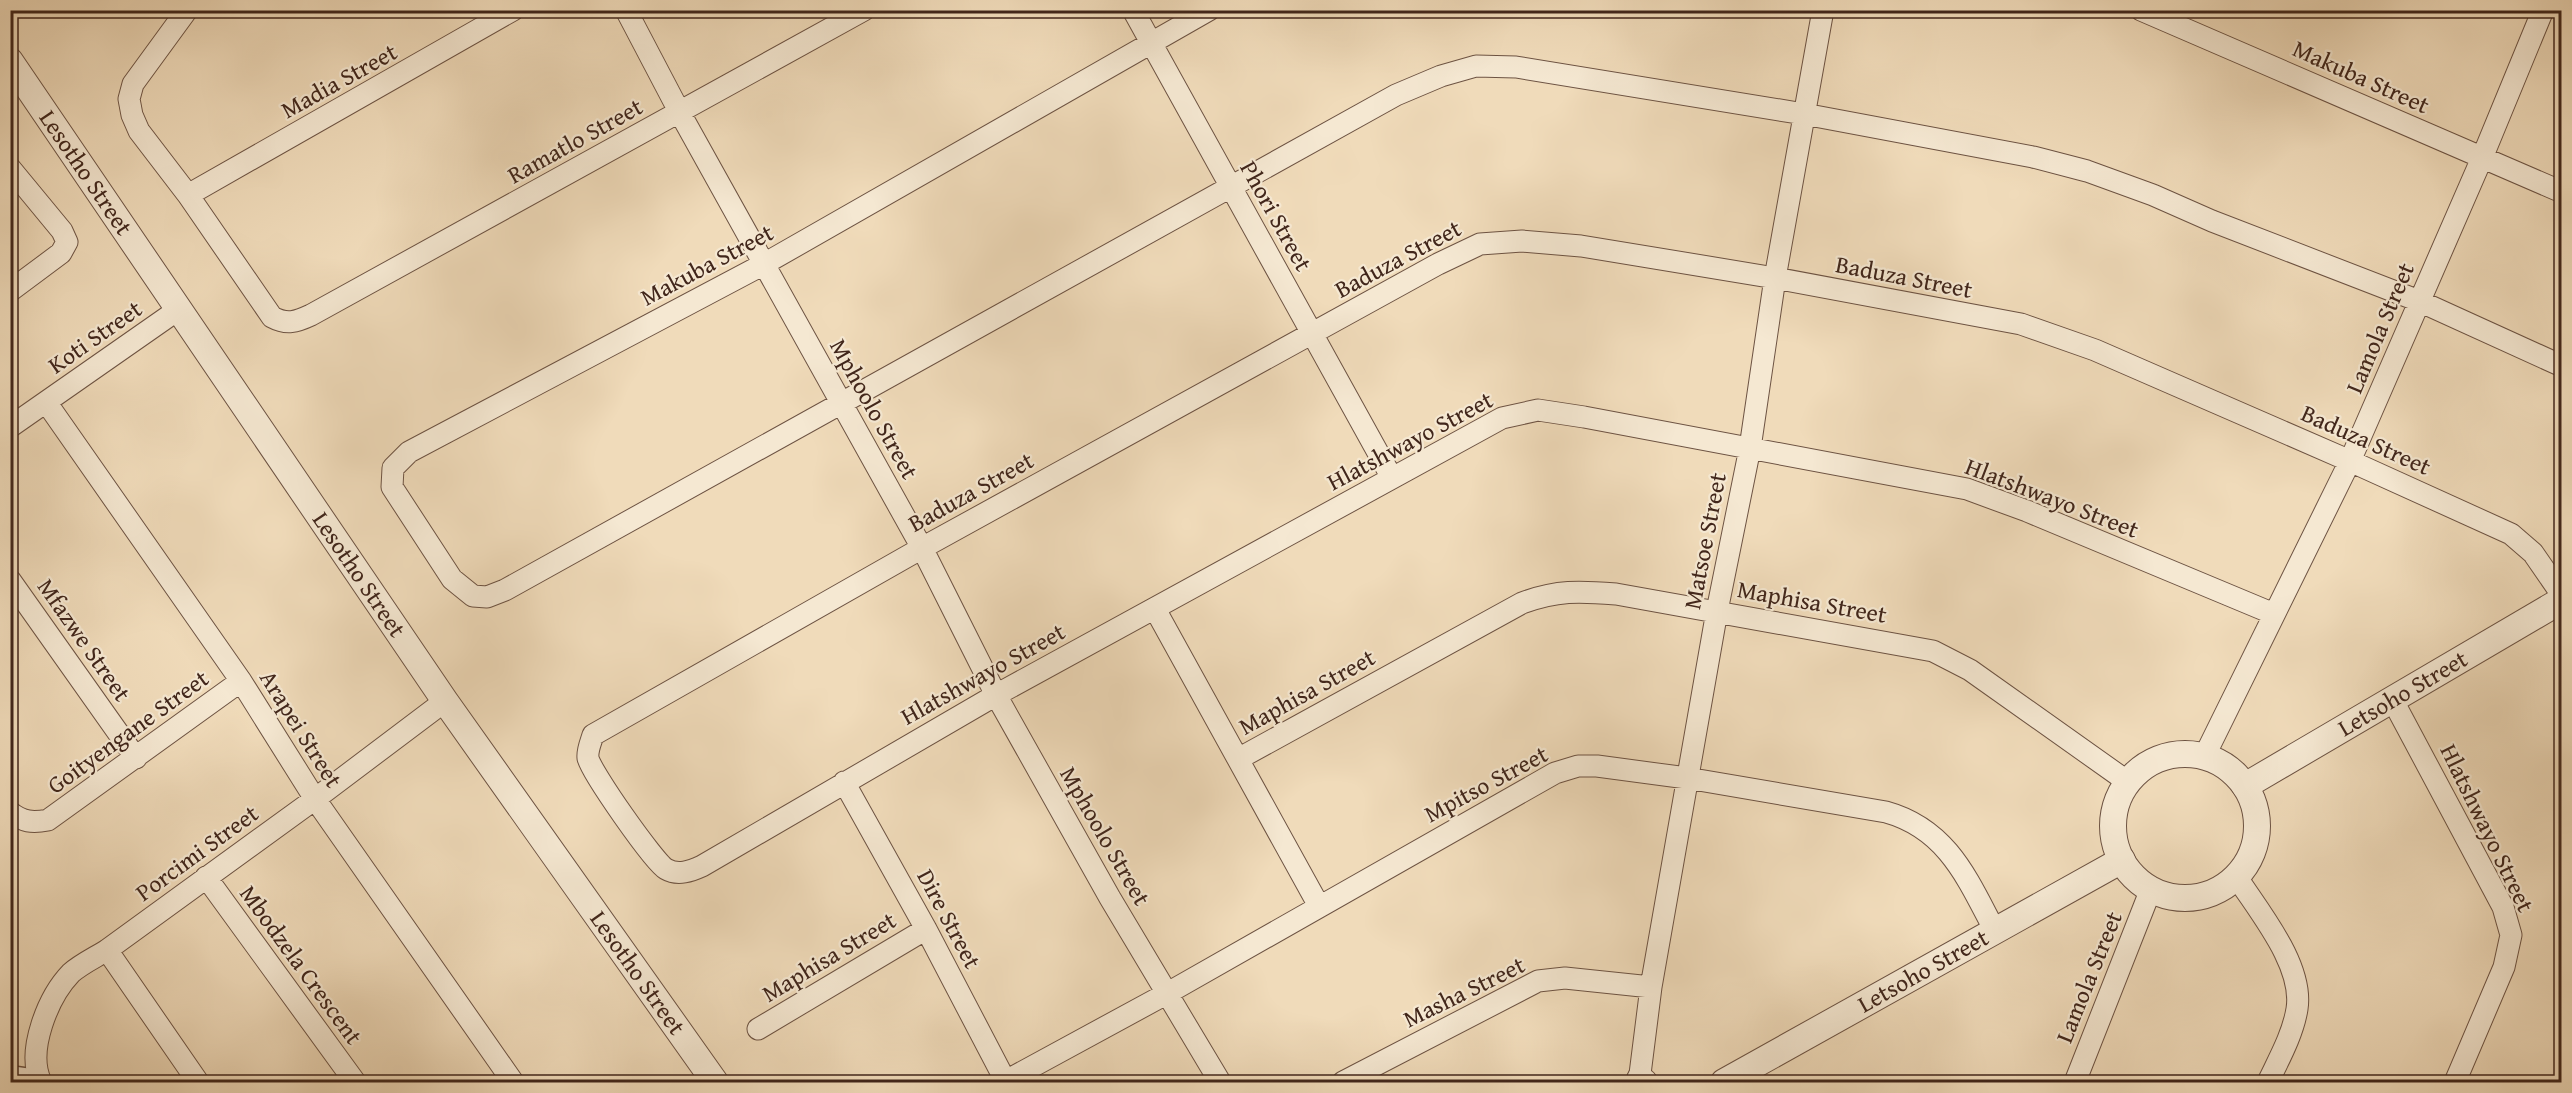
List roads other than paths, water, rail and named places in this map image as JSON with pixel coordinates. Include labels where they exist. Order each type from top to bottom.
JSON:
[{"type":"street","name":"Ramatlo Street","points":[[187,10],[132,84],[129,99],[139,131],[188,195],[272,317],[284,323],[298,321],[310,315],[864,10]]},
{"type":"street","name":"Madia Street","points":[[188,195],[513,10]]},
{"type":"street","name":"Mphoolo Street","points":[[626,10],[680,113],[922,548],[996,695],[1166,994],[1220,1083]]},
{"type":"street","name":"Phori Street","points":[[1133,10],[1392,478]]},
{"type":"street","name":"Makuba Street","points":[[841,402],[505,590],[487,597],[473,596],[452,579],[392,487],[393,468],[398,460],[409,452],[764,264],[1209,10]]},
{"type":"street","name":"Matsoe Street","points":[[1641,1081],[1650,987],[1717,611],[1750,448],[1775,278],[1823,10]]},
{"type":"street","name":"Makuba Street","points":[[2140,10],[2562,192]]},
{"type":"street","name":"Lamola Street","points":[[2204,756],[2350,460],[2482,158],[2543,10]]},
{"type":"street","name":"Lesotho Street","points":[[10,61],[445,701],[715,1083]]},
{"type":"street","points":[[841,402],[1396,95],[1441,76],[1476,66],[1516,67],[1804,114],[2033,157],[2087,171],[2419,301],[2562,366]]},
{"type":"street","points":[[10,168],[62,231],[67,243],[61,252],[14,280]]},
{"type":"street","name":"Baduza Street","points":[[702,866],[687,873],[665,869],[594,772],[588,758],[593,735],[922,548],[1438,264],[1479,244],[1522,240],[1581,246],[1775,278],[2021,324],[2095,350],[2350,460],[2511,534],[2533,553],[2562,594]]},
{"type":"street","name":"Koti Street","points":[[10,427],[179,309]]},
{"type":"street","name":"Arapei Street","points":[[46,402],[242,681],[315,799],[513,1083]]},
{"type":"street","name":"Hlatshwayo Street","points":[[702,866],[996,695],[1502,418],[1538,410],[1967,489],[2027,511],[2274,614]]},
{"type":"street","name":"Mfazwe Street","points":[[10,580],[136,758]]},
{"type":"street","name":"Maphisa Street","points":[[1238,759],[1522,603],[1548,593],[1582,591],[1616,594],[1717,611],[1923,647],[1943,654],[1970,670],[2128,783]]},
{"type":"street","name":"Letsoho Street","points":[[2245,786],[2562,600]]},
{"type":"street","points":[[1155,609],[1319,906]]},
{"type":"street","name":"Goityengane Street","points":[[10,812],[21,820],[32,823],[48,820],[242,681]]},
{"type":"street","name":"Hlatshwayo Street","points":[[2392,699],[2500,901],[2511,936],[2504,967],[2455,1083]]},
{"type":"street","name":"Porcimi Street","points":[[40,1079],[38,1043],[55,994],[73,972],[107,950],[315,799],[445,701]]},
{"type":"street","points":[[2181,754],[2204,756],[2227,768],[2245,786],[2254,808],[2256,832],[2250,856],[2236,876],[2223,887],[2202,896],[2173,897],[2151,890],[2132,875],[2115,843],[2114,820],[2117,803],[2128,783],[2144,767],[2165,757],[2181,754]]},
{"type":"street","name":"Mpitso Street","points":[[1005,1082],[1166,994],[1555,773],[1578,766],[1597,766],[1687,778],[1886,812],[1905,818],[1928,832],[1952,855],[1994,929]]},
{"type":"street","name":"Dire Street","points":[[844,782],[926,929],[1005,1082]]},
{"type":"street","name":"Letsoho Street","points":[[1724,1083],[1994,929],[2122,860]]},
{"type":"street","points":[[2236,876],[2289,960],[2296,977],[2298,1001],[2293,1025],[2268,1083]]},
{"type":"street","name":"Mbodzela Crescent","points":[[206,877],[355,1083]]},
{"type":"street","name":"Lamola Street","points":[[2074,1083],[2151,890]]},
{"type":"street","name":"Maphisa Street","points":[[758,1029],[926,929]]},
{"type":"street","points":[[107,950],[198,1083]]},
{"type":"street","name":"Masha Street","points":[[1343,1083],[1538,981],[1565,978],[1650,987]]},
{"type":"lane","points":[[10,1071],[40,1079]]}]
